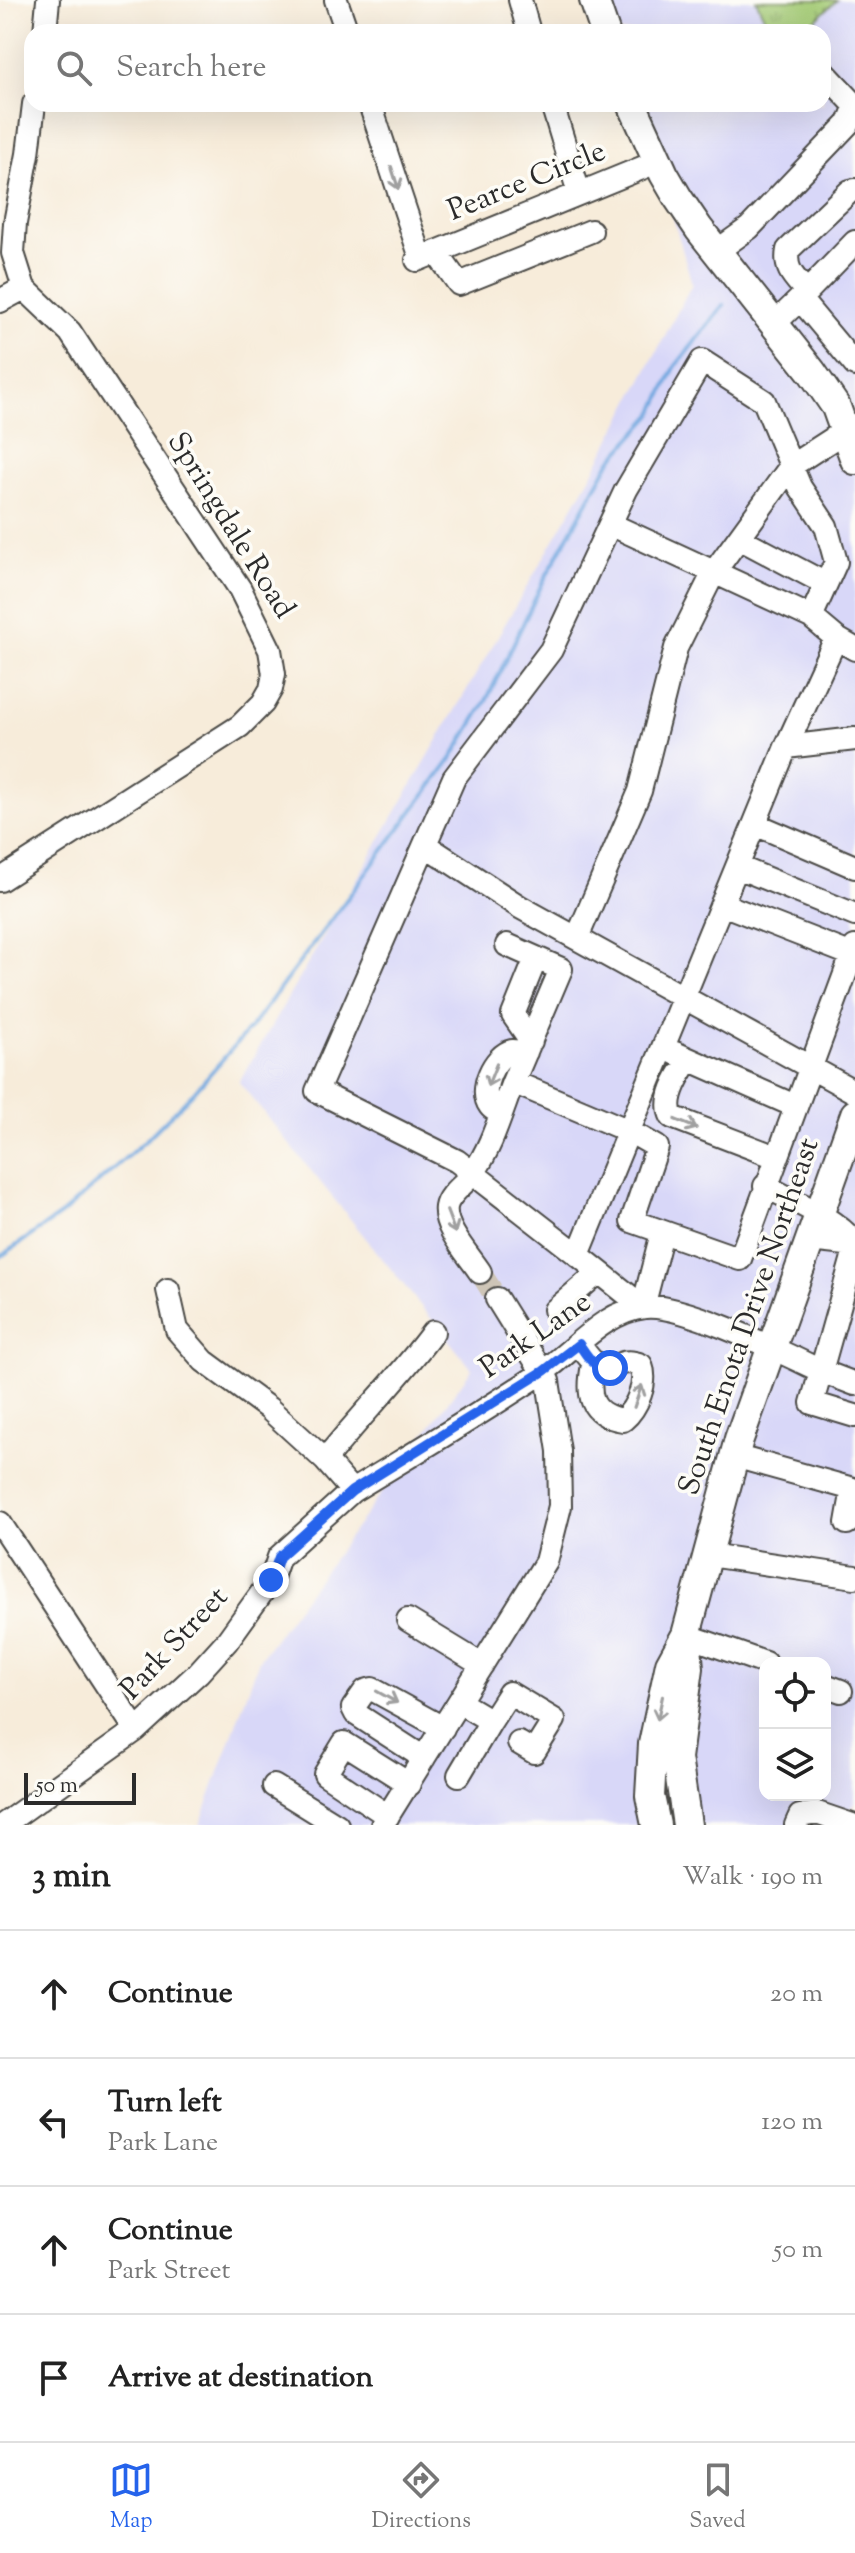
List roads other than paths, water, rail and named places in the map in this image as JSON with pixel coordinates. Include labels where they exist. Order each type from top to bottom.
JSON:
[{"type":"main road","points":[[594,0],[602,24]]},
{"type":"main road","points":[[636,112],[678,198],[847,419],[855,460]]},
{"type":"main road","name":"South Enota Drive Northeast","points":[[686,1635],[734,1456],[814,1228],[849,1151],[855,1114]]},
{"type":"main road","points":[[656,1825],[650,1796],[653,1744],[670,1664],[686,1635]]},
{"type":"main road","points":[[686,1635],[689,1668],[677,1758],[687,1825]]},
{"type":"main road","points":[[641,1825],[636,1794],[641,1771],[653,1744]]},
{"type":"street","points":[[46,24],[48,0]]},
{"type":"street","points":[[336,0],[344,24]]},
{"type":"street","points":[[520,0],[527,24]]},
{"type":"street","points":[[717,251],[749,228],[849,123],[855,106],[831,80]]},
{"type":"street","points":[[0,301],[24,288],[13,253],[33,112]]},
{"type":"street","points":[[373,112],[425,256],[459,284],[591,231]]},
{"type":"street","points":[[554,112],[579,193]]},
{"type":"street","name":"Pearce Circle","points":[[425,256],[659,161]]},
{"type":"street","points":[[855,190],[850,191],[788,250],[786,261],[803,296],[855,365]]},
{"type":"street","points":[[774,324],[855,242]]},
{"type":"street","name":"Springdale Road","points":[[0,880],[240,726],[263,703],[271,689],[274,674],[270,650],[240,589],[70,332],[24,288]]},
{"type":"street","points":[[811,617],[836,562],[826,526],[800,487],[764,401],[702,361],[626,490],[551,650],[454,778],[317,1091],[457,1161],[643,1307],[667,1307],[771,1346],[855,1384]]},
{"type":"street","points":[[577,938],[640,791],[676,648],[714,572],[791,466],[847,419]]},
{"type":"street","points":[[578,1255],[786,747],[846,643],[811,617],[610,524]]},
{"type":"street","points":[[739,538],[826,584]]},
{"type":"street","points":[[786,747],[855,739]]},
{"type":"street","points":[[755,824],[855,867]]},
{"type":"street","points":[[425,845],[520,907],[855,1092]]},
{"type":"street","points":[[738,867],[855,915]]},
{"type":"street","points":[[513,1082],[629,1131],[657,1147],[632,1221],[740,1259],[854,953],[722,904]]},
{"type":"street","points":[[480,1272],[449,1224],[446,1209],[449,1200],[484,1155],[561,969],[507,945]]},
{"type":"street","points":[[664,1046],[688,1061],[795,1106]]},
{"type":"street","points":[[501,1114],[490,1106],[486,1094],[492,1072],[498,1059],[511,1051],[528,1047]]},
{"type":"street","points":[[688,1061],[668,1105],[672,1117],[776,1157]]},
{"type":"street","points":[[765,1186],[814,1228],[855,1246],[812,1403],[855,1416]]},
{"type":"street","points":[[643,1307],[662,1233]]},
{"type":"street","points":[[555,1310],[599,1272]]},
{"type":"street","points":[[168,1290],[177,1330],[204,1361],[268,1408],[325,1460],[352,1491]]},
{"type":"street","points":[[409,1784],[344,1743],[325,1774],[385,1820],[409,1784],[546,1562],[560,1506],[559,1451],[544,1371],[497,1299]]},
{"type":"street","name":"Park Lane","points":[[352,1491],[544,1371],[617,1315],[643,1307]]},
{"type":"street","points":[[325,1460],[356,1421],[405,1370],[433,1332]]},
{"type":"street","points":[[579,1344],[593,1365]]},
{"type":"street","points":[[734,1456],[853,1489],[847,1523]]},
{"type":"street","name":"Park Street","points":[[3,1825],[136,1730],[198,1673],[227,1641],[271,1580],[279,1557],[352,1491]]},
{"type":"street","points":[[0,1523],[136,1730]]},
{"type":"street","points":[[709,1555],[855,1577]]},
{"type":"street","points":[[408,1620],[482,1665]]},
{"type":"street","points":[[686,1635],[759,1661]]},
{"type":"street","points":[[424,1758],[356,1714],[353,1708],[365,1691],[372,1689],[443,1728]]},
{"type":"street","points":[[459,1702],[502,1731],[459,1775]]},
{"type":"street","points":[[274,1786],[337,1825]]},
{"type":"street","points":[[796,1825],[800,1816],[810,1813],[852,1825]]},
{"type":"waterway","points":[[0,1257],[62,1214],[146,1140],[193,1093],[252,1026],[452,758],[486,701],[544,580],[609,463],[653,414],[675,367],[724,305]]},
{"type":"tunnel","points":[[480,1272],[497,1299]]}]
